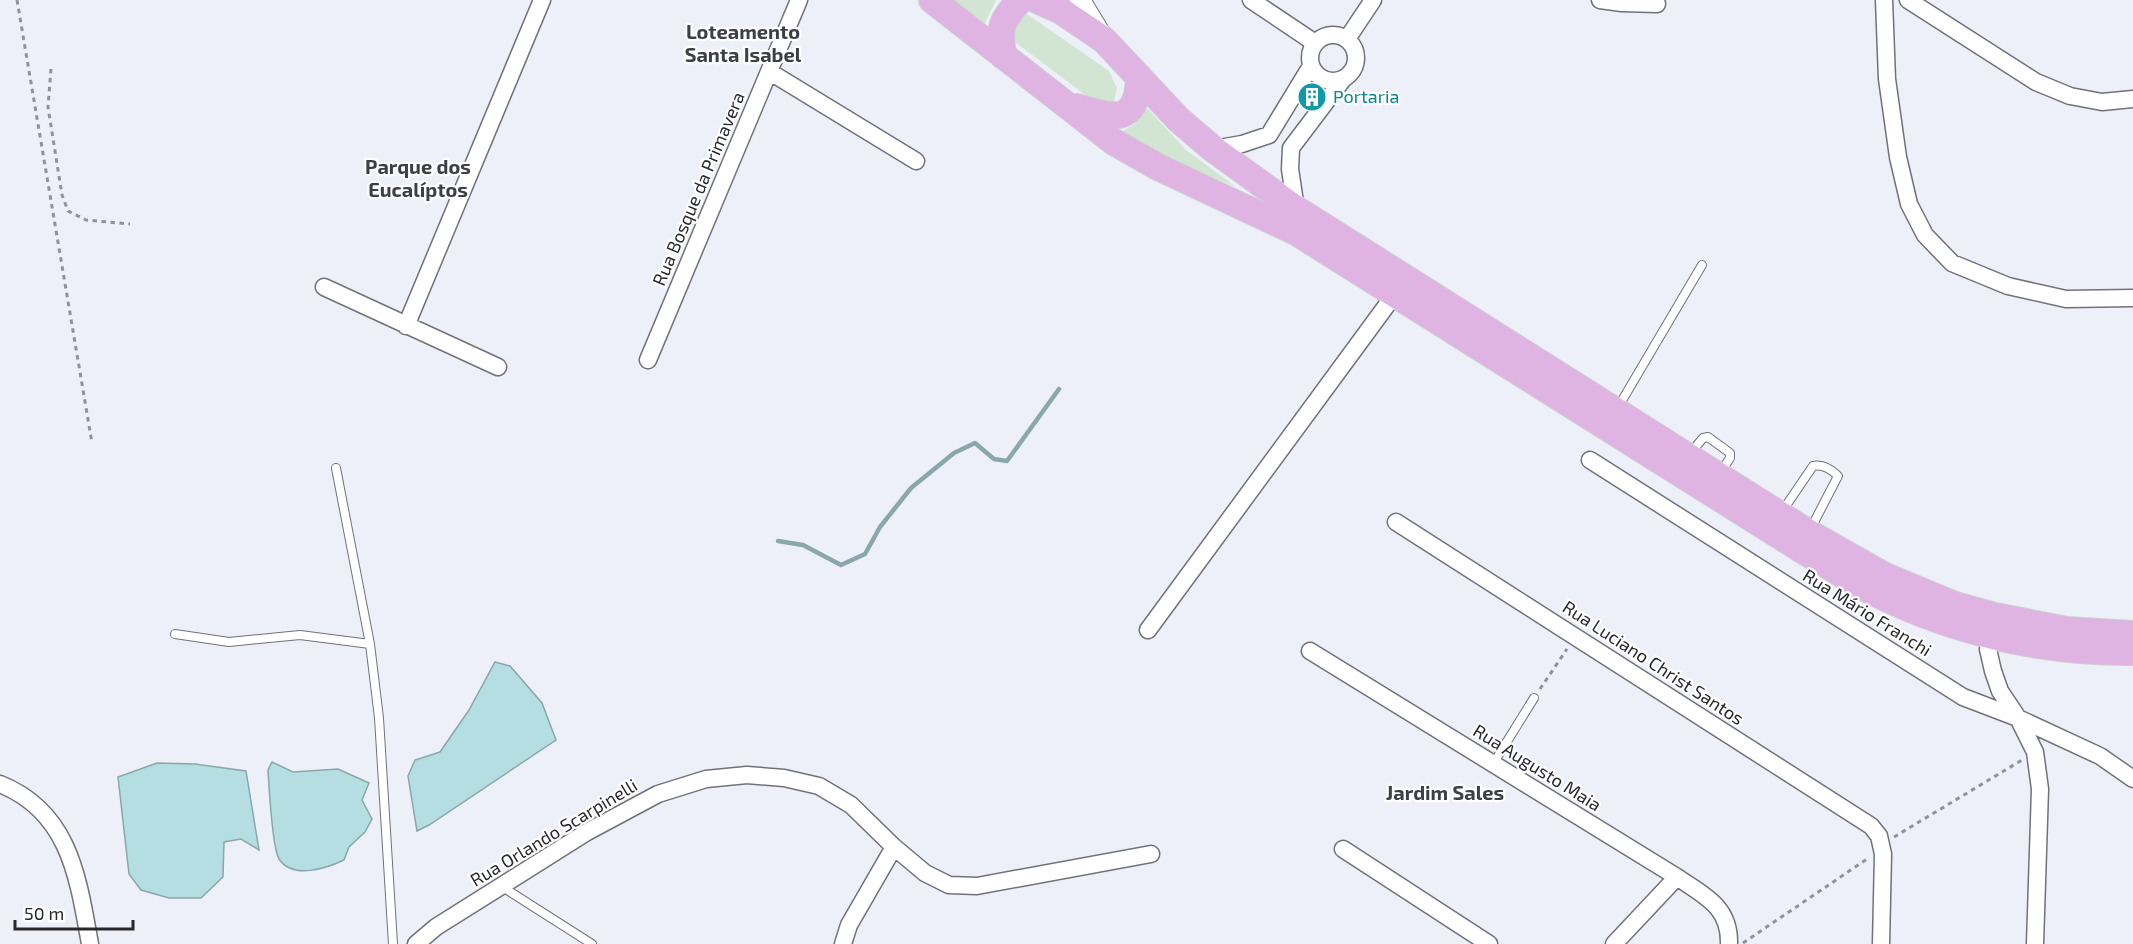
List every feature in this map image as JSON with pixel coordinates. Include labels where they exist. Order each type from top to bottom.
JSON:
[{"type":"main road","points":[[932,0],[1123,147],[1158,167],[1296,232],[1798,548],[1878,594],[1951,624],[2133,634]]},
{"type":"main road","points":[[1003,56],[1000,34],[1004,19],[1020,0]]},
{"type":"main road","points":[[1036,0],[1061,11],[1104,40],[1179,120],[1214,149],[1296,209],[1809,533],[1885,576],[1955,605],[1992,626],[2039,645],[2096,653],[2133,652]]},
{"type":"main road","points":[[1068,104],[1100,114],[1113,116],[1126,113],[1135,104],[1139,77]]},
{"type":"street","points":[[406,326],[542,0]]},
{"type":"street","name":"Rua Bosque da Primavera","points":[[648,360],[799,0]]},
{"type":"street","points":[[1080,0],[1104,40]]},
{"type":"street","points":[[1251,0],[1315,43]]},
{"type":"street","points":[[1347,39],[1373,0]]},
{"type":"street","points":[[1600,0],[1657,3]]},
{"type":"street","points":[[1884,0],[1887,79],[1898,157],[1909,204],[1925,235],[1952,263],[2008,286],[2066,299],[2133,298]]},
{"type":"street","points":[[1908,0],[2036,82],[2070,96],[2102,102],[2133,99]]},
{"type":"street","points":[[1214,149],[1242,144],[1269,135],[1311,66],[1311,51],[1322,37],[1330,34],[1339,35],[1353,45],[1357,60],[1350,74],[1344,78],[1337,81],[1322,78],[1311,66]]},
{"type":"street","points":[[770,72],[916,161]]},
{"type":"street","points":[[1296,209],[1290,169],[1291,148],[1344,78]]},
{"type":"street","points":[[1269,135],[1291,148]]},
{"type":"street","points":[[324,287],[498,367]]},
{"type":"street","points":[[1148,630],[1395,294]]},
{"type":"street","name":"Rua Mário Franchi","points":[[1590,460],[1962,697],[2018,718],[2100,756],[2133,780]]},
{"type":"street","name":"Rua Luciano Christ Santos","points":[[1396,522],[1867,823],[1876,831],[1883,846]]},
{"type":"street","points":[[1992,626],[1988,649],[1993,671],[2000,691],[2018,718],[2035,752],[2040,789],[2035,944]]},
{"type":"street","name":"Rua Augusto Maia","points":[[1310,651],[1677,877],[1718,905],[1730,938]]},
{"type":"street","name":"Rua Orlando Scarpinelli","points":[[416,944],[436,927],[587,832],[658,794],[706,779],[747,775],[784,778],[819,786],[851,806],[925,873],[949,885],[977,886],[1151,854]]},
{"type":"street","points":[[0,784],[12,789],[38,807],[62,836],[73,862],[90,944]]},
{"type":"street","points":[[1881,944],[1883,846]]},
{"type":"street","points":[[843,944],[849,925],[894,847]]},
{"type":"street","points":[[1343,849],[1489,944]]},
{"type":"street","points":[[1614,944],[1677,877]]},
{"type":"lane","points":[[1615,412],[1702,265]]},
{"type":"lane","points":[[1779,515],[1813,466],[1820,464],[1832,470],[1838,476],[1809,533]]},
{"type":"lane","points":[[336,468],[370,644],[379,718],[393,944]]},
{"type":"lane","points":[[175,634],[229,642],[300,635],[370,644]]},
{"type":"lane","points":[[1493,764],[1534,698]]},
{"type":"lane","points":[[501,886],[592,944]]},
{"type":"path","points":[[17,0],[92,443]]},
{"type":"path","points":[[51,69],[48,107],[62,195],[68,211],[87,220],[130,224]]},
{"type":"path","points":[[1534,698],[1575,637]]},
{"type":"path","points":[[1742,944],[1883,846],[2035,752]]},
{"type":"green space","points":[[951,0],[996,0],[983,27]]},
{"type":"green space","points":[[1027,14],[1109,71],[1117,88],[1114,102],[1103,106],[1092,100],[1011,39],[1016,22]]},
{"type":"green space","points":[[1147,108],[1186,150],[1236,187],[1179,163],[1119,133],[1135,124]]},
{"type":"water","points":[[495,662],[510,666],[542,703],[556,740],[417,831],[408,776],[415,760],[440,752],[469,710]]},
{"type":"water","points":[[272,762],[293,772],[338,769],[369,783],[362,800],[372,819],[365,832],[349,847],[344,860],[320,869],[301,871],[285,865],[279,859],[274,842],[270,802],[268,770]]},
{"type":"water","points":[[157,763],[195,764],[246,771],[259,850],[241,839],[224,842],[223,877],[201,898],[169,898],[141,890],[129,874],[118,777]]},
{"type":"building","points":[[1311,86],[1321,92],[1310,106],[1302,101]]},
{"type":"waterway","points":[[778,541],[803,545],[841,565],[865,554],[880,527],[911,488],[954,453],[975,443],[994,459],[1007,461],[1059,389]]},
{"type":"place","name":"Portaria","points":[[1312,97]]},
{"type":"district","name":"Loteamento Santa Isabel","points":[[743,44]]},
{"type":"district","name":"Parque dos Eucalíptos","points":[[418,178]]},
{"type":"district","name":"Jardim Sales","points":[[1445,793]]}]
